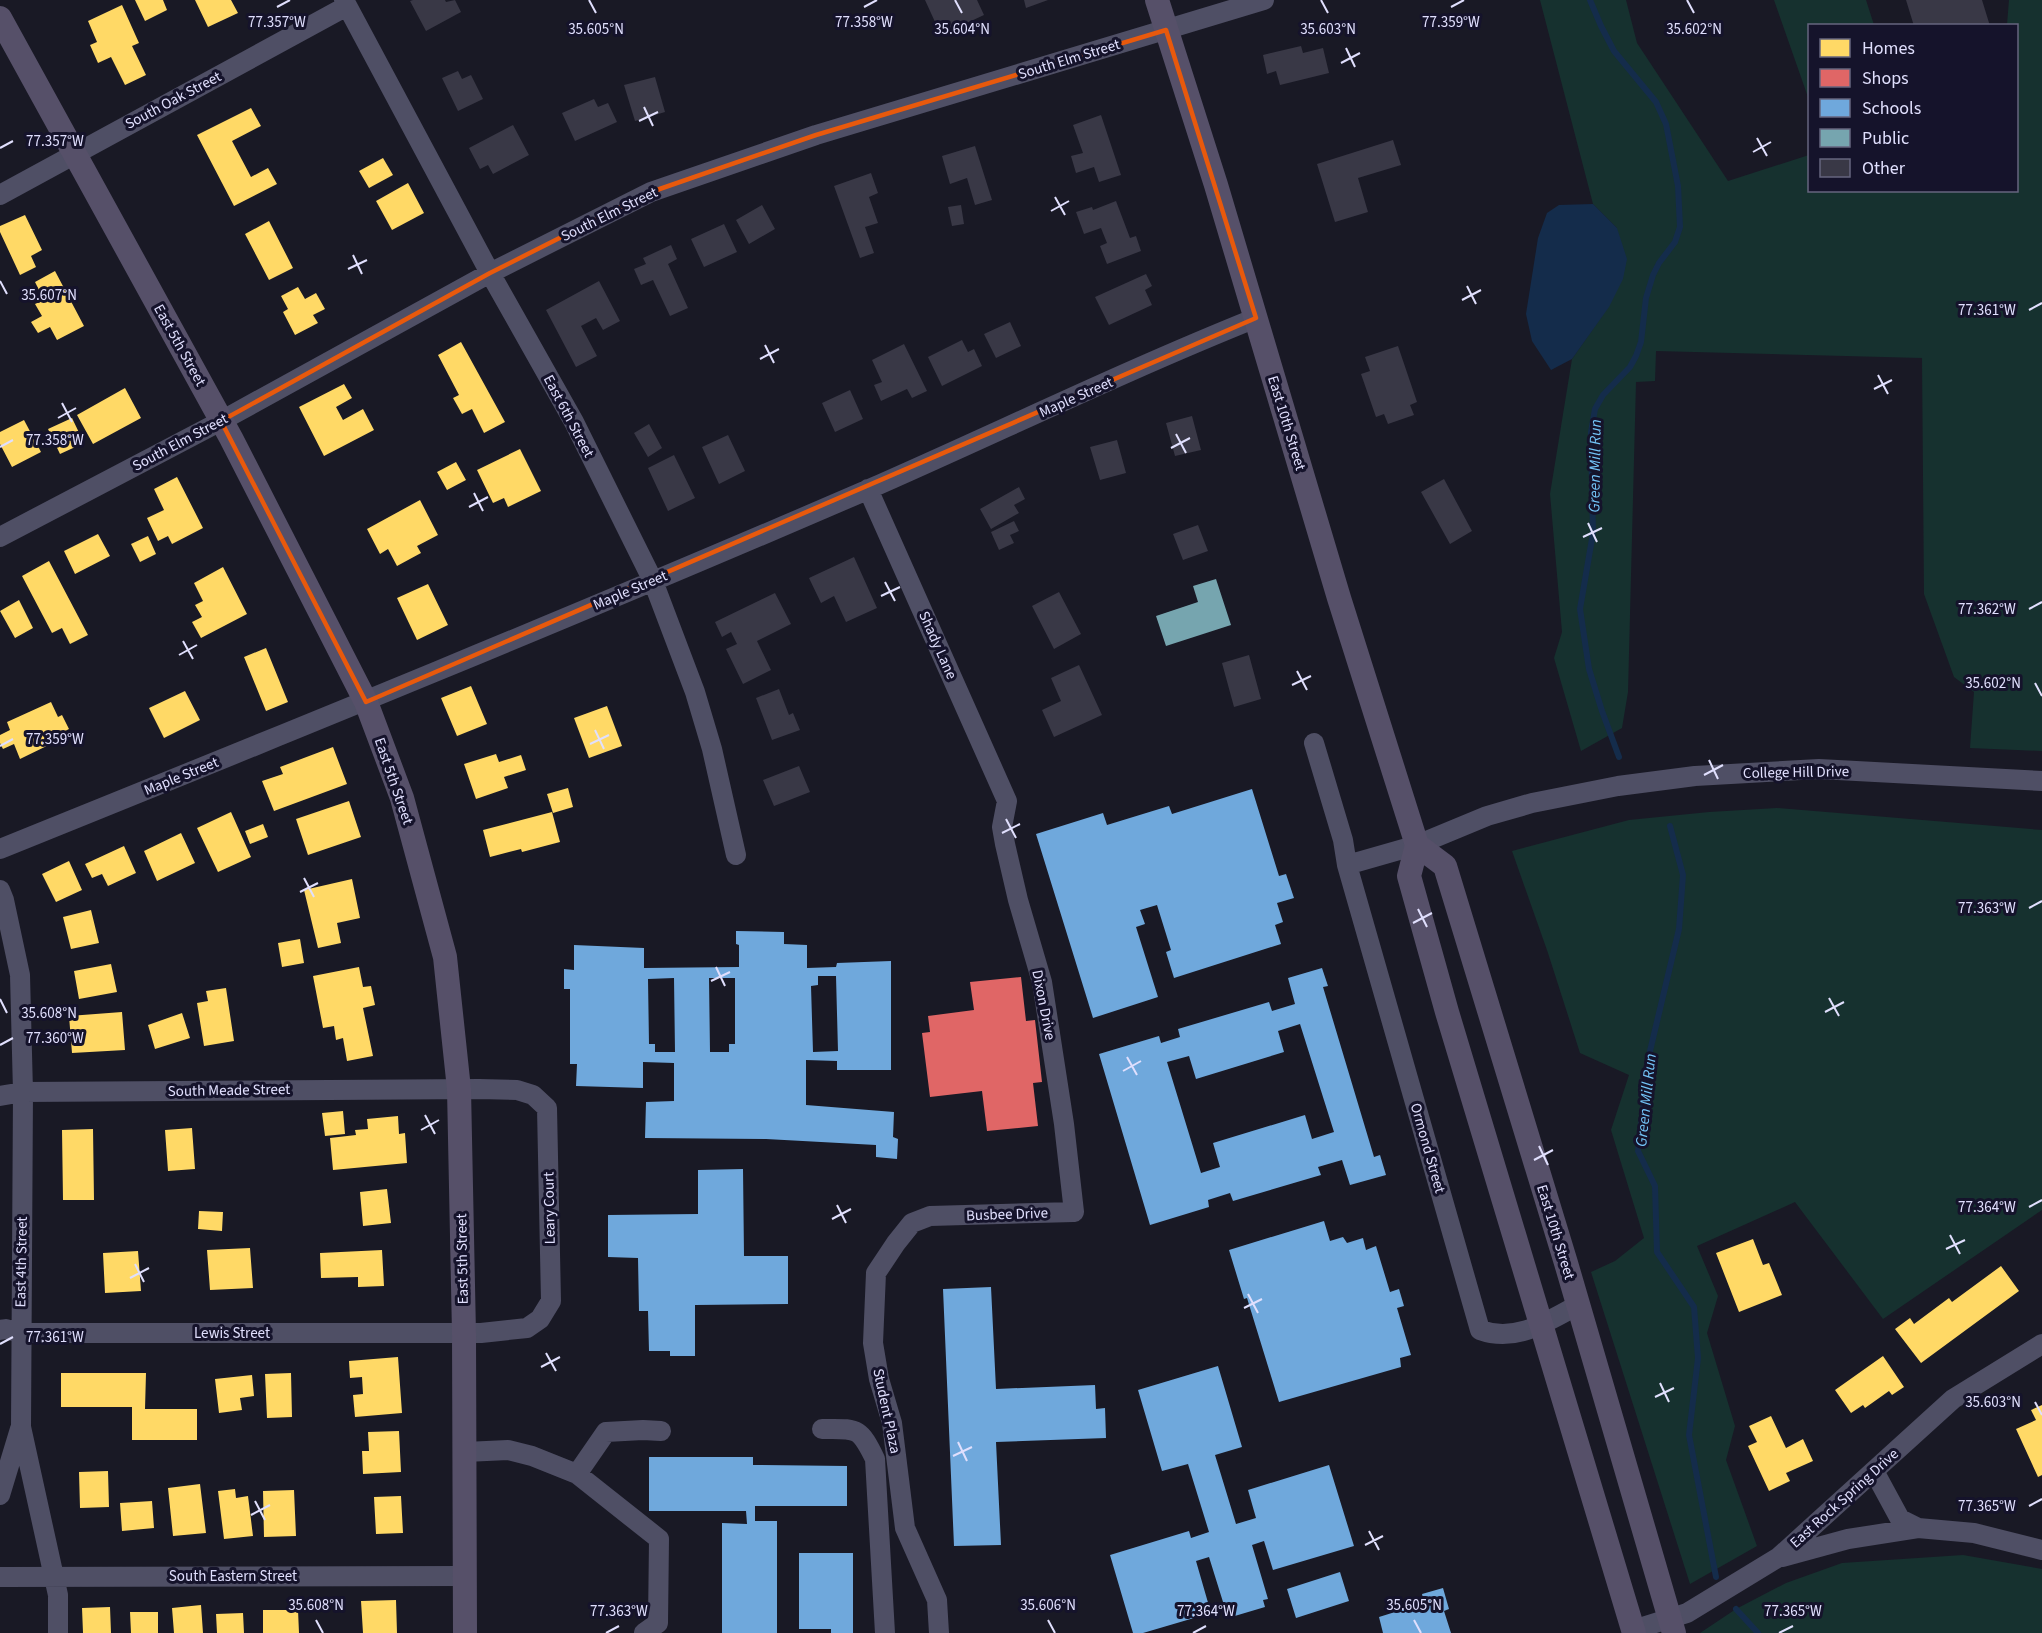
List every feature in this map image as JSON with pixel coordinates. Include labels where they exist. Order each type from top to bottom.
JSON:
[{"type":"main road","name":"East 10th Street","points":[[1157,0],[1256,318],[1339,598],[1417,845],[1445,866],[1578,1305],[1671,1625]]},
{"type":"main road","name":"East 5th Street","points":[[0,18],[221,421],[366,702],[402,798],[445,957],[459,1089],[464,1334],[465,1633]]},
{"type":"main road","points":[[1417,845],[1409,876],[1540,1324],[1634,1631]]},
{"type":"street","name":"South Elm Street","points":[[0,537],[221,421],[490,273],[651,192],[816,135],[1264,0]]},
{"type":"street","name":"South Oak Street","points":[[0,195],[346,3]]},
{"type":"street","name":"East 6th Street","points":[[346,3],[490,273],[574,422],[653,581],[695,692],[712,749],[736,855]]},
{"type":"street","name":"Maple Street","points":[[0,849],[366,702],[653,581],[1256,318]]},
{"type":"street","name":"Shady Lane","points":[[868,489],[1007,801]]},
{"type":"street","name":"Ormond Street","points":[[1314,743],[1480,1330],[1494,1335],[1523,1332],[1578,1305]]},
{"type":"street","name":"College Hill Drive","points":[[1417,845],[1487,816],[1532,803],[1618,786],[1695,776],[1819,769],[2042,781]]},
{"type":"street","name":"Dixon Drive","points":[[1007,801],[1002,827],[1018,900],[1042,982],[1064,1124],[1074,1212]]},
{"type":"street","points":[[1347,865],[1417,845]]},
{"type":"street","name":"East 4th Street","points":[[0,890],[20,975],[23,1092],[21,1426],[58,1595],[58,1633]]},
{"type":"street","name":"South Meade Street","points":[[0,1096],[23,1092],[459,1089]]},
{"type":"street","name":"Leary Court","points":[[459,1089],[517,1090],[533,1095],[547,1108],[551,1289],[551,1301],[540,1319],[527,1328],[464,1334]]},
{"type":"street","name":"Busbee Drive","points":[[940,1216],[1074,1212]]},
{"type":"street","name":"Student Plaza","points":[[939,1633],[937,1600],[905,1528],[892,1423],[879,1379],[873,1343],[876,1273],[912,1223],[930,1216],[940,1216]]},
{"type":"street","name":"Lewis Street","points":[[0,1330],[6,1329],[20,1333],[464,1334]]},
{"type":"street","name":"East Rock Spring Drive","points":[[1634,1631],[1671,1625],[1779,1557],[1953,1399],[2042,1344]]},
{"type":"street","points":[[0,1495],[21,1426]]},
{"type":"street","points":[[822,1429],[853,1429],[864,1438],[875,1459],[885,1633]]},
{"type":"street","points":[[577,1474],[606,1432],[662,1431]]},
{"type":"street","points":[[465,1452],[508,1450],[532,1456],[577,1474],[659,1539],[658,1623],[644,1633]]},
{"type":"street","points":[[1874,1471],[1900,1519],[1918,1528]]},
{"type":"street","points":[[1779,1557],[1848,1539],[1918,1528],[1974,1533],[2042,1550]]},
{"type":"street","name":"South Eastern Street","points":[[0,1577],[465,1576]]},
{"type":"highlighted area","points":[[1166,30],[1256,318],[366,702],[221,421],[490,273],[651,192],[816,135]]},
{"type":"green space","points":[[1540,0],[1626,0],[1637,43],[1728,181],[1808,155],[1808,192],[2018,192],[2018,24],[2007,24],[2009,0],[2042,0],[2042,751],[1970,748],[1974,692],[1954,677],[1924,594],[1922,358],[1656,351],[1655,381],[1636,382],[1628,692],[1622,728],[1581,751],[1554,658],[1562,632],[1550,494],[1572,359],[1609,306],[1617,228],[1593,204]]},
{"type":"green space","points":[[1774,0],[1866,0],[1874,24],[1808,24],[1808,97]]},
{"type":"green space","points":[[1777,808],[2042,830],[2042,1210],[1883,1319],[1795,1202],[1697,1246],[1718,1296],[1707,1333],[1735,1426],[1726,1460],[1757,1546],[1690,1584],[1591,1272],[1615,1261],[1644,1238],[1611,1130],[1629,1075],[1580,1053],[1512,851],[1629,820]]},
{"type":"green space","points":[[1963,1555],[2042,1569],[2042,1633],[1700,1633],[1736,1609],[1786,1583],[1842,1563]]},
{"type":"water","points":[[1593,204],[1617,228],[1627,259],[1623,279],[1609,307],[1572,359],[1551,370],[1532,341],[1526,314],[1538,238],[1547,213],[1559,205]]},
{"type":"building: Homes","points":[[135,0],[163,0],[167,10],[145,21]]},
{"type":"building: Homes","points":[[195,0],[231,0],[238,13],[208,27]]},
{"type":"building: Homes","points":[[122,5],[139,43],[132,46],[146,75],[125,85],[111,57],[98,63],[90,45],[97,42],[88,21]]},
{"type":"building: Homes","points":[[251,108],[261,126],[232,141],[251,177],[268,168],[277,184],[234,206],[197,135]]},
{"type":"building: Homes","points":[[383,158],[393,175],[369,188],[359,171]]},
{"type":"building: Homes","points":[[408,183],[424,213],[392,230],[376,201]]},
{"type":"building: Homes","points":[[25,215],[42,250],[31,256],[36,267],[20,275],[0,232],[0,226]]},
{"type":"building: Homes","points":[[269,221],[293,268],[269,280],[245,234]]},
{"type":"building: Homes","points":[[55,271],[84,326],[57,340],[50,327],[38,333],[31,322],[42,316],[35,304],[44,300],[35,282]]},
{"type":"building: Homes","points":[[298,287],[305,299],[316,293],[325,309],[313,315],[318,323],[295,335],[283,312],[288,309],[281,296]]},
{"type":"building: Homes","points":[[461,342],[505,422],[484,433],[472,409],[462,414],[453,398],[459,395],[438,355]]},
{"type":"building: Homes","points":[[344,384],[352,398],[336,407],[343,420],[363,409],[374,430],[324,456],[299,407]]},
{"type":"building: Homes","points":[[125,388],[141,418],[93,444],[77,415]]},
{"type":"building: Homes","points":[[72,418],[84,443],[60,454],[48,429]]},
{"type":"building: Homes","points":[[24,420],[41,452],[12,467],[0,444],[0,432]]},
{"type":"building: Homes","points":[[520,449],[541,491],[508,507],[504,498],[493,503],[477,470]]},
{"type":"building: Homes","points":[[456,462],[466,480],[447,490],[437,472]]},
{"type":"building: Homes","points":[[177,477],[203,528],[172,544],[168,536],[158,541],[147,518],[164,510],[154,489]]},
{"type":"building: Homes","points":[[420,500],[438,535],[417,546],[421,553],[397,566],[388,549],[380,554],[367,529]]},
{"type":"building: Homes","points":[[98,534],[110,556],[75,574],[64,551]]},
{"type":"building: Homes","points":[[148,536],[156,554],[140,562],[131,544]]},
{"type":"building: Homes","points":[[49,561],[88,635],[70,644],[62,628],[52,633],[22,576]]},
{"type":"building: Homes","points":[[223,567],[247,614],[201,638],[192,622],[202,617],[195,605],[203,601],[194,583]]},
{"type":"building: Homes","points":[[428,584],[448,625],[417,640],[397,598]]},
{"type":"building: Homes","points":[[19,600],[33,628],[15,638],[0,611]]},
{"type":"building: Homes","points":[[266,648],[288,702],[266,711],[244,657]]},
{"type":"building: Homes","points":[[471,686],[487,724],[457,736],[441,698]]},
{"type":"building: Homes","points":[[185,691],[200,720],[164,738],[149,708]]},
{"type":"building: Homes","points":[[51,702],[58,717],[62,715],[69,729],[57,735],[59,740],[20,759],[14,744],[3,749],[0,735],[10,730],[7,722]]},
{"type":"building: Homes","points":[[607,706],[622,746],[589,758],[574,718]]},
{"type":"building: Homes","points":[[333,747],[347,784],[274,811],[262,781],[283,774],[280,767]]},
{"type":"building: Homes","points":[[496,754],[499,762],[521,755],[526,770],[504,777],[508,788],[476,799],[464,764]]},
{"type":"building: Homes","points":[[568,788],[573,807],[553,813],[547,794]]},
{"type":"building: Homes","points":[[349,801],[361,837],[308,855],[296,819]]},
{"type":"building: Homes","points":[[231,812],[251,857],[218,872],[197,828]]},
{"type":"building: Homes","points":[[552,812],[560,842],[522,852],[521,849],[490,857],[483,830]]},
{"type":"building: Homes","points":[[263,824],[268,837],[250,844],[245,831]]},
{"type":"building: Homes","points":[[181,833],[195,863],[157,881],[144,851]]},
{"type":"building: Homes","points":[[124,846],[136,873],[108,886],[102,874],[92,878],[85,864]]},
{"type":"building: Homes","points":[[69,861],[82,890],[56,902],[42,874]]},
{"type":"building: Homes","points":[[352,879],[360,918],[337,923],[341,943],[318,948],[304,890]]},
{"type":"building: Homes","points":[[91,910],[99,943],[71,949],[63,917]]},
{"type":"building: Homes","points":[[300,939],[304,963],[282,967],[278,943]]},
{"type":"building: Homes","points":[[111,964],[117,992],[79,999],[74,971]]},
{"type":"building: Homes","points":[[359,967],[363,987],[371,986],[375,1005],[363,1008],[373,1056],[347,1061],[343,1038],[336,1040],[334,1026],[323,1028],[313,976]]},
{"type":"building: Homes","points":[[226,988],[234,1041],[204,1046],[197,1003],[208,1001],[206,991]]},
{"type":"building: Homes","points":[[122,1012],[125,1050],[72,1053],[69,1016]]},
{"type":"building: Homes","points":[[182,1013],[190,1038],[155,1049],[148,1025]]},
{"type":"building: Homes","points":[[343,1111],[345,1134],[325,1136],[322,1113]]},
{"type":"building: Homes","points":[[398,1116],[399,1134],[405,1133],[407,1163],[333,1170],[330,1138],[356,1135],[355,1130],[368,1129],[367,1119]]},
{"type":"building: Homes","points":[[192,1128],[195,1169],[168,1171],[165,1130]]},
{"type":"building: Homes","points":[[93,1129],[94,1200],[63,1200],[62,1130]]},
{"type":"building: Homes","points":[[387,1189],[391,1223],[363,1226],[360,1192]]},
{"type":"building: Homes","points":[[199,1211],[223,1212],[222,1231],[198,1229]]},
{"type":"building: Homes","points":[[1753,1239],[1763,1265],[1769,1263],[1782,1295],[1739,1312],[1716,1253]]},
{"type":"building: Homes","points":[[250,1248],[253,1288],[210,1290],[207,1250]]},
{"type":"building: Homes","points":[[382,1250],[384,1286],[358,1287],[358,1277],[321,1278],[320,1253]]},
{"type":"building: Homes","points":[[138,1251],[141,1291],[105,1293],[103,1253]]},
{"type":"building: Homes","points":[[2001,1266],[2019,1291],[1921,1363],[1895,1329],[1910,1318],[1914,1324],[1949,1298],[1952,1302]]},
{"type":"building: Homes","points":[[1883,1356],[1904,1387],[1892,1395],[1889,1391],[1865,1408],[1863,1405],[1851,1413],[1835,1390]]},
{"type":"building: Homes","points":[[398,1357],[402,1413],[355,1417],[353,1395],[363,1394],[362,1377],[350,1378],[349,1361]]},
{"type":"building: Homes","points":[[61,1373],[146,1373],[145,1409],[197,1409],[197,1440],[132,1440],[132,1407],[61,1407]]},
{"type":"building: Homes","points":[[291,1373],[292,1417],[267,1418],[265,1374]]},
{"type":"building: Homes","points":[[252,1375],[254,1396],[240,1398],[242,1410],[219,1413],[215,1379]]},
{"type":"building: Homes","points":[[2042,1405],[2042,1475],[2038,1477],[2016,1429],[2036,1420],[2031,1410]]},
{"type":"building: Homes","points":[[1771,1416],[1786,1448],[1803,1439],[1813,1461],[1786,1473],[1790,1481],[1769,1491],[1748,1446],[1757,1442],[1749,1426]]},
{"type":"building: Homes","points":[[399,1431],[401,1472],[363,1474],[362,1451],[369,1451],[368,1432]]},
{"type":"building: Homes","points":[[108,1471],[109,1507],[80,1508],[79,1472]]},
{"type":"building: Homes","points":[[200,1484],[206,1533],[173,1536],[168,1488]]},
{"type":"building: Homes","points":[[235,1489],[236,1498],[248,1496],[253,1536],[224,1539],[218,1491]]},
{"type":"building: Homes","points":[[294,1490],[296,1536],[264,1537],[263,1491]]},
{"type":"building: Homes","points":[[401,1496],[403,1533],[376,1534],[374,1497]]},
{"type":"building: Homes","points":[[152,1501],[154,1528],[122,1531],[120,1503]]},
{"type":"building: Homes","points":[[396,1600],[397,1633],[363,1633],[361,1601]]},
{"type":"building: Homes","points":[[201,1605],[203,1633],[174,1633],[172,1608]]},
{"type":"building: Homes","points":[[110,1607],[111,1633],[83,1633],[82,1608]]},
{"type":"building: Homes","points":[[263,1610],[298,1610],[299,1633],[263,1633]]},
{"type":"building: Homes","points":[[130,1612],[158,1612],[158,1633],[131,1633]]},
{"type":"building: Homes","points":[[243,1613],[244,1633],[217,1633],[216,1614]]},
{"type":"building: Shops","points":[[1021,977],[1026,1021],[1035,1020],[1042,1082],[1033,1083],[1038,1126],[987,1131],[982,1091],[930,1097],[922,1033],[930,1032],[928,1016],[974,1010],[970,982]]},
{"type":"building: Schools","points":[[1252,789],[1279,876],[1286,874],[1294,898],[1277,903],[1283,922],[1275,925],[1281,944],[1174,978],[1166,952],[1171,950],[1157,905],[1140,910],[1145,924],[1136,927],[1158,997],[1093,1018],[1036,834],[1103,813],[1107,825],[1169,806],[1172,814]]},
{"type":"building: Schools","points":[[736,931],[784,932],[784,944],[807,945],[807,968],[836,967],[837,963],[891,961],[891,1070],[837,1070],[837,1061],[806,1060],[806,1105],[894,1112],[893,1137],[898,1139],[897,1159],[876,1157],[876,1145],[766,1139],[645,1138],[646,1102],[674,1101],[674,1063],[643,1062],[643,1088],[576,1086],[577,1064],[570,1064],[570,989],[564,989],[564,969],[574,970],[574,945],[644,948],[644,968],[739,967],[739,945],[736,944]],"holes":[[[818,976],[836,976],[838,1051],[813,1052],[811,986],[818,985]],[[674,978],[675,1052],[655,1052],[655,1044],[649,1044],[648,979]],[[709,978],[735,978],[735,1044],[729,1044],[729,1052],[710,1052]]]},
{"type":"building: Schools","points":[[1322,968],[1328,986],[1323,987],[1374,1157],[1380,1155],[1386,1175],[1350,1185],[1342,1160],[1318,1167],[1321,1175],[1233,1201],[1230,1193],[1208,1200],[1209,1207],[1150,1225],[1099,1054],[1159,1036],[1161,1043],[1180,1037],[1178,1029],[1269,1002],[1272,1011],[1295,1004],[1288,978]],"holes":[[[1300,1024],[1334,1132],[1312,1139],[1305,1115],[1213,1143],[1220,1167],[1201,1173],[1167,1062],[1189,1056],[1196,1079],[1284,1052],[1278,1031]]]},
{"type":"building: Schools","points":[[743,1169],[744,1256],[788,1256],[788,1304],[695,1305],[695,1356],[670,1356],[670,1351],[649,1351],[648,1311],[639,1311],[638,1258],[608,1257],[608,1215],[698,1214],[698,1170]]},
{"type":"building: Schools","points":[[1324,1221],[1330,1241],[1343,1237],[1347,1243],[1363,1238],[1366,1250],[1376,1246],[1390,1292],[1399,1289],[1404,1306],[1397,1308],[1411,1355],[1400,1358],[1401,1367],[1279,1402],[1247,1298],[1244,1299],[1229,1250]]},
{"type":"building: Schools","points":[[991,1287],[996,1389],[1095,1385],[1096,1409],[1105,1408],[1106,1438],[996,1442],[1001,1545],[954,1546],[943,1289]]},
{"type":"building: Schools","points":[[1218,1366],[1242,1447],[1215,1455],[1236,1524],[1256,1518],[1248,1490],[1329,1465],[1354,1546],[1273,1570],[1264,1541],[1252,1545],[1268,1599],[1263,1600],[1265,1607],[1228,1618],[1209,1557],[1196,1561],[1211,1613],[1143,1633],[1133,1633],[1110,1555],[1189,1531],[1191,1538],[1209,1532],[1188,1464],[1162,1471],[1138,1390]]},
{"type":"building: Schools","points":[[649,1457],[753,1457],[753,1465],[847,1466],[847,1506],[755,1506],[755,1521],[777,1521],[777,1633],[722,1633],[722,1523],[747,1524],[746,1511],[649,1511]]},
{"type":"building: Schools","points":[[799,1553],[853,1553],[853,1633],[831,1633],[831,1629],[799,1629]]},
{"type":"building: Schools","points":[[1340,1572],[1349,1601],[1296,1618],[1287,1589]]},
{"type":"building: Schools","points":[[1443,1588],[1449,1609],[1444,1611],[1451,1633],[1383,1633],[1379,1617],[1424,1603],[1422,1594]]},
{"type":"building: Public","points":[[1216,579],[1231,625],[1166,646],[1156,616],[1198,602],[1193,586]]},
{"type":"building: Other","points":[[445,0],[446,2],[455,0],[461,12],[426,31],[410,1]]},
{"type":"building: Other","points":[[925,0],[977,0],[984,15],[941,35]]},
{"type":"building: Other","points":[[1024,0],[1048,0],[1026,8]]},
{"type":"building: Other","points":[[1906,0],[1982,0],[1989,24],[1913,24]]},
{"type":"building: Other","points":[[1301,46],[1303,53],[1323,48],[1329,73],[1280,85],[1276,71],[1267,74],[1263,55]]},
{"type":"building: Other","points":[[458,71],[462,79],[471,75],[483,99],[458,111],[442,78]]},
{"type":"building: Other","points":[[655,77],[665,112],[635,121],[624,85]]},
{"type":"building: Other","points":[[594,99],[598,107],[608,103],[617,122],[575,141],[562,113]]},
{"type":"building: Other","points":[[1101,115],[1121,175],[1099,182],[1094,167],[1076,173],[1071,156],[1083,153],[1073,125]]},
{"type":"building: Other","points":[[513,125],[529,155],[493,174],[488,165],[480,169],[469,148]]},
{"type":"building: Other","points":[[1393,140],[1401,165],[1358,178],[1368,212],[1335,222],[1317,164]]},
{"type":"building: Other","points":[[975,146],[992,200],[975,205],[967,178],[950,184],[942,156]]},
{"type":"building: Other","points":[[871,173],[878,193],[869,197],[878,223],[865,227],[874,253],[860,258],[834,186]]},
{"type":"building: Other","points":[[1116,201],[1130,238],[1136,236],[1141,251],[1107,264],[1100,246],[1107,243],[1101,228],[1084,234],[1076,212],[1092,207],[1093,210]]},
{"type":"building: Other","points":[[762,205],[775,229],[749,244],[736,220]]},
{"type":"building: Other","points":[[961,205],[964,224],[952,226],[948,207]]},
{"type":"building: Other","points":[[724,224],[737,252],[704,267],[691,239]]},
{"type":"building: Other","points":[[671,245],[677,259],[668,264],[688,308],[670,316],[653,280],[641,285],[634,269],[646,264],[643,258]]},
{"type":"building: Other","points":[[1146,274],[1152,286],[1145,290],[1152,305],[1109,325],[1095,297]]},
{"type":"building: Other","points":[[599,281],[620,321],[603,330],[596,318],[581,326],[597,356],[576,367],[546,310]]},
{"type":"building: Other","points":[[1010,322],[1021,346],[996,358],[984,334]]},
{"type":"building: Other","points":[[962,340],[968,352],[974,349],[982,366],[942,386],[928,357]]},
{"type":"building: Other","points":[[904,344],[927,391],[912,398],[907,389],[881,401],[874,385],[882,382],[872,360]]},
{"type":"building: Other","points":[[1398,346],[1417,402],[1410,405],[1414,415],[1388,424],[1384,414],[1376,417],[1361,374],[1370,371],[1365,357]]},
{"type":"building: Other","points":[[850,390],[863,419],[835,432],[822,403]]},
{"type":"building: Other","points":[[1192,416],[1201,450],[1175,456],[1166,423]]},
{"type":"building: Other","points":[[649,424],[662,448],[648,457],[634,433]]},
{"type":"building: Other","points":[[728,435],[745,471],[719,484],[702,447]]},
{"type":"building: Other","points":[[1117,440],[1126,473],[1100,480],[1090,447]]},
{"type":"building: Other","points":[[674,455],[695,498],[668,511],[648,468]]},
{"type":"building: Other","points":[[1444,479],[1472,531],[1450,544],[1421,492]]},
{"type":"building: Other","points":[[1019,487],[1025,499],[1014,505],[1019,513],[991,529],[980,509]]},
{"type":"building: Other","points":[[1014,521],[1019,531],[1010,535],[1014,543],[999,550],[991,532]]},
{"type":"building: Other","points":[[1198,525],[1208,551],[1183,560],[1173,534]]},
{"type":"building: Other","points":[[854,557],[877,608],[846,622],[834,596],[821,603],[809,578]]},
{"type":"building: Other","points":[[1059,592],[1081,634],[1054,649],[1032,606]]},
{"type":"building: Other","points":[[775,593],[791,624],[757,641],[771,670],[743,684],[726,649],[737,644],[731,632],[722,637],[715,622]]},
{"type":"building: Other","points":[[1249,655],[1261,699],[1234,707],[1222,663]]},
{"type":"building: Other","points":[[1079,665],[1102,715],[1054,737],[1042,710],[1061,701],[1051,678]]},
{"type":"building: Other","points":[[779,689],[789,715],[793,713],[800,730],[772,740],[756,698]]},
{"type":"building: Other","points":[[799,766],[810,792],[774,806],[763,780]]},
{"type":"waterway","name":"Green Mill Run","points":[[1590,0],[1614,51],[1656,102],[1666,124],[1678,186],[1680,227],[1675,242],[1653,275],[1646,298],[1641,342],[1636,356],[1630,367],[1603,395],[1595,409],[1591,432],[1593,533],[1580,609],[1589,669],[1619,757]]},
{"type":"waterway","name":"Green Mill Run","points":[[1670,826],[1683,875],[1679,929],[1650,1051],[1638,1151],[1655,1186],[1657,1252],[1694,1307],[1698,1358],[1689,1435],[1716,1577]]},
{"type":"waterway","name":"Green Mill Run","points":[[1736,1609],[1758,1633]]}]
